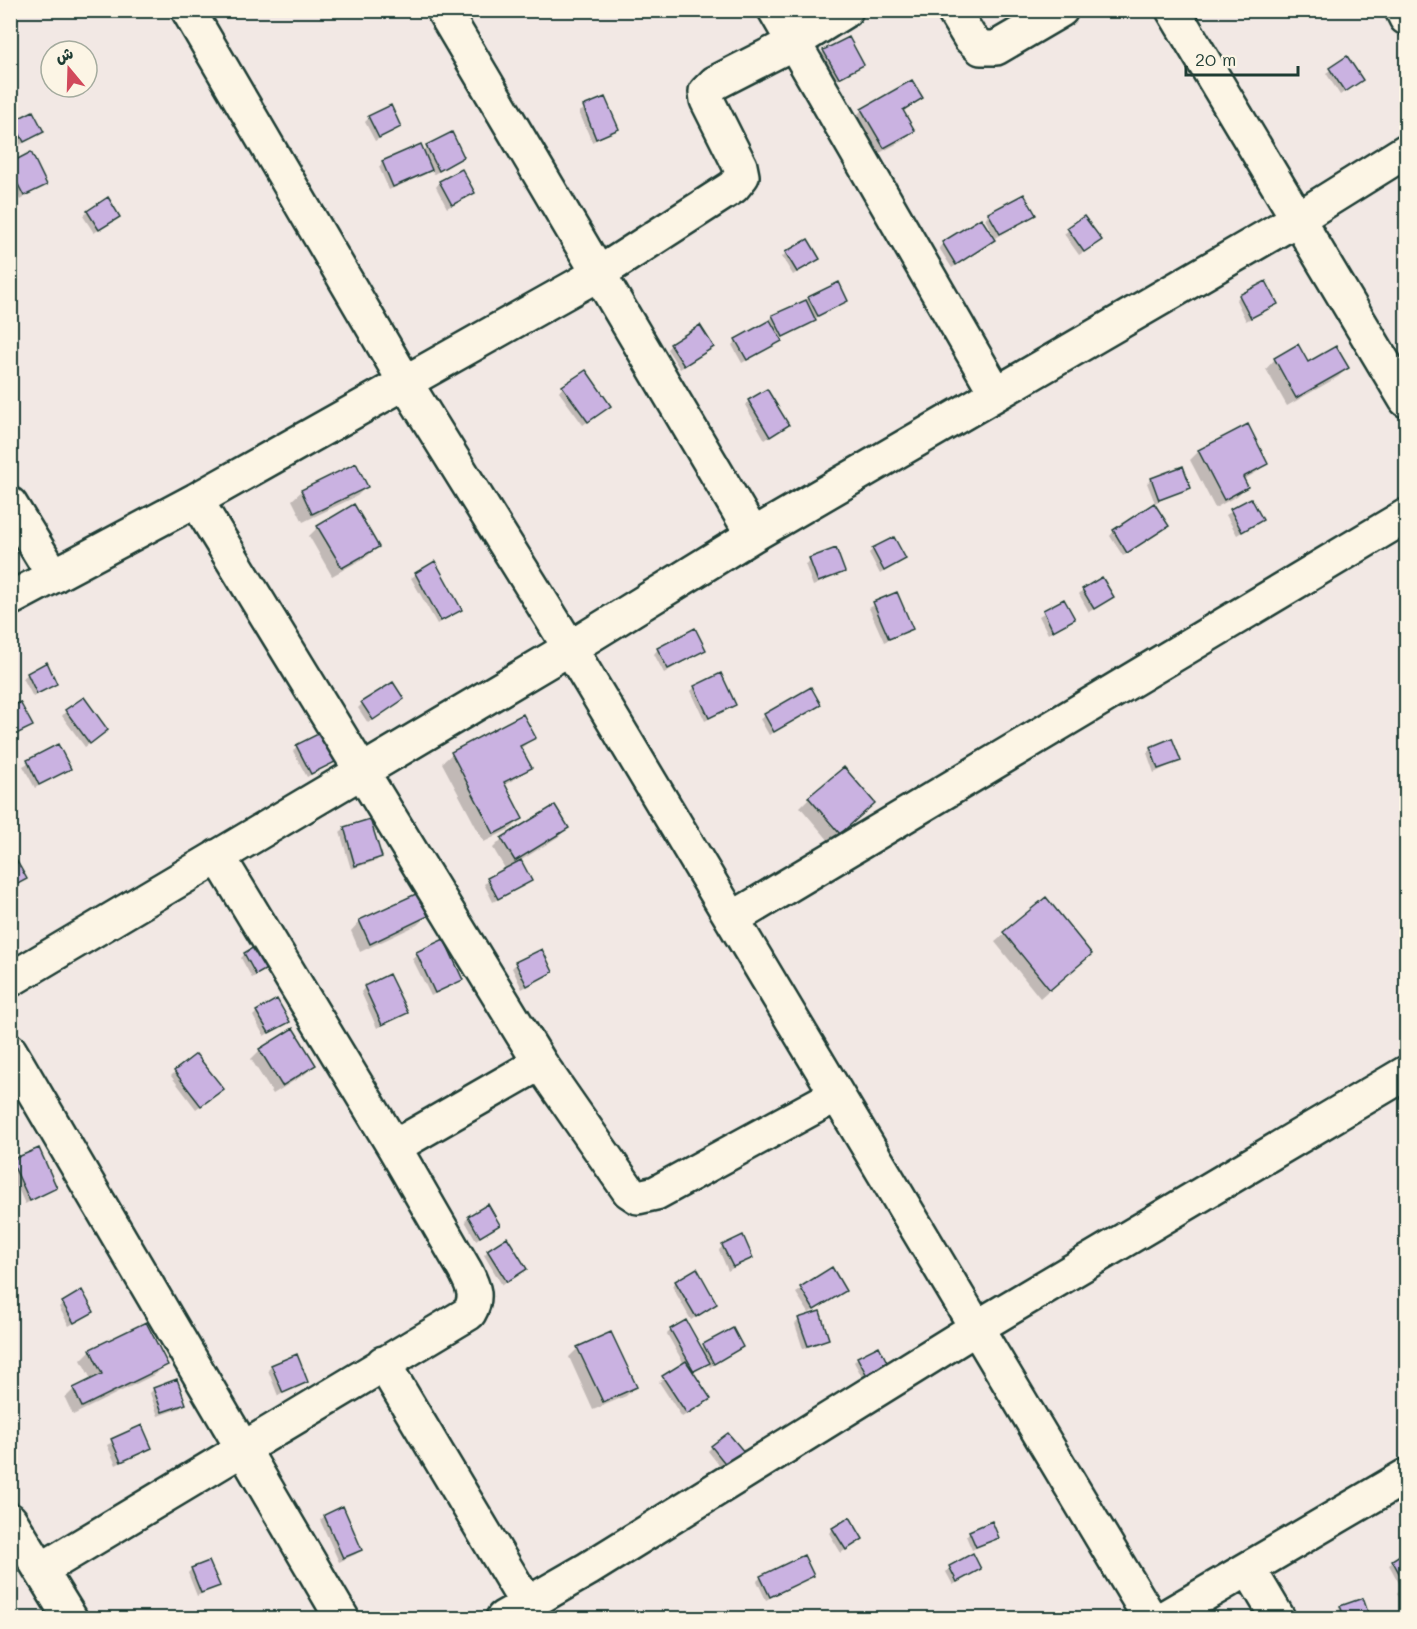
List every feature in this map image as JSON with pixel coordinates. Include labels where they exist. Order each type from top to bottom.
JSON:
[{"type":"street","points":[[188,10],[405,382],[570,648],[1150,1618]]},
{"type":"street","points":[[442,10],[753,535]]},
{"type":"street","points":[[775,10],[996,393]]},
{"type":"street","points":[[10,599],[196,500],[598,274],[739,182],[742,176],[737,157],[707,100],[706,92],[716,83],[793,43],[846,10]]},
{"type":"street","points":[[953,10],[970,38],[981,48],[996,48],[1061,10]]},
{"type":"street","points":[[1173,10],[1407,400]]},
{"type":"street","points":[[1402,10],[1407,18]]},
{"type":"street","points":[[10,980],[570,648],[753,535],[1297,219],[1407,151]]},
{"type":"street","points":[[196,500],[364,770],[540,1063],[629,1191],[638,1197],[656,1193],[836,1095]]},
{"type":"street","points":[[10,504],[54,576]]},
{"type":"street","points":[[732,919],[1407,516]]},
{"type":"street","points":[[41,1570],[240,1448],[469,1313],[476,1294],[394,1147],[218,856]]},
{"type":"street","points":[[10,1051],[240,1448],[342,1618]]},
{"type":"street","points":[[394,1147],[540,1063]]},
{"type":"street","points":[[383,1363],[515,1611],[588,1569],[976,1328],[1407,1073]]},
{"type":"street","points":[[1164,1618],[1407,1476]]},
{"type":"street","points":[[10,1520],[70,1618]]},
{"type":"street","points":[[1249,1569],[1278,1618]]},
{"type":"building","points":[[849,37],[864,65],[839,78],[823,50]]},
{"type":"building","points":[[1347,56],[1363,80],[1345,92],[1329,68]]},
{"type":"building","points":[[912,80],[923,98],[903,110],[915,131],[884,148],[861,109]]},
{"type":"building","points":[[605,97],[619,129],[596,139],[583,106]]},
{"type":"building","points":[[391,105],[401,127],[379,138],[368,116]]},
{"type":"building","points":[[33,111],[44,132],[24,142],[13,121]]},
{"type":"building","points":[[452,132],[464,157],[439,171],[426,145]]},
{"type":"building","points":[[421,144],[432,170],[393,187],[382,161]]},
{"type":"building","points":[[31,152],[47,185],[24,196],[10,169],[10,163]]},
{"type":"building","points":[[462,169],[475,193],[452,205],[439,181]]},
{"type":"building","points":[[1024,194],[1036,215],[1000,234],[988,213]]},
{"type":"building","points":[[108,197],[120,217],[99,230],[87,211]]},
{"type":"building","points":[[1084,216],[1102,240],[1084,252],[1067,228]]},
{"type":"building","points":[[981,218],[995,240],[956,265],[942,242]]},
{"type":"building","points":[[808,239],[820,259],[797,272],[785,252]]},
{"type":"building","points":[[1266,281],[1278,304],[1251,318],[1239,295]]},
{"type":"building","points":[[839,282],[848,301],[818,316],[808,297]]},
{"type":"building","points":[[806,300],[816,321],[783,337],[772,315]]},
{"type":"building","points":[[770,320],[782,341],[747,360],[735,339]]},
{"type":"building","points":[[700,325],[714,347],[684,366],[670,344]]},
{"type":"building","points":[[1298,344],[1308,362],[1336,346],[1349,368],[1296,398],[1274,358]]},
{"type":"building","points":[[586,370],[611,406],[588,422],[562,386]]},
{"type":"building","points":[[767,389],[789,425],[770,437],[748,400]]},
{"type":"building","points":[[1248,424],[1268,464],[1243,477],[1248,487],[1224,500],[1198,450]]},
{"type":"building","points":[[356,463],[368,487],[312,514],[301,490]]},
{"type":"building","points":[[1183,466],[1191,488],[1159,500],[1151,478]]},
{"type":"building","points":[[1251,498],[1263,520],[1242,532],[1230,509]]},
{"type":"building","points":[[1154,503],[1169,526],[1127,553],[1113,530]]},
{"type":"building","points":[[354,504],[379,547],[342,568],[317,526]]},
{"type":"building","points":[[894,537],[906,559],[884,571],[872,548]]},
{"type":"building","points":[[836,548],[845,572],[818,582],[809,558]]},
{"type":"building","points":[[435,561],[462,610],[441,621],[415,573]]},
{"type":"building","points":[[1102,577],[1114,597],[1094,609],[1082,589]]},
{"type":"building","points":[[897,592],[913,629],[889,639],[873,602]]},
{"type":"building","points":[[1064,599],[1075,619],[1053,631],[1043,610]]},
{"type":"building","points":[[695,628],[706,650],[668,669],[657,648]]},
{"type":"building","points":[[47,662],[57,684],[37,694],[27,673]]},
{"type":"building","points":[[721,673],[736,705],[709,718],[694,686]]},
{"type":"building","points":[[393,682],[404,699],[373,720],[361,702]]},
{"type":"building","points":[[811,687],[821,705],[774,732],[764,714]]},
{"type":"building","points":[[84,697],[108,730],[90,744],[65,710]]},
{"type":"building","points":[[20,702],[33,726],[10,737],[10,707]]},
{"type":"building","points":[[523,714],[536,738],[520,746],[532,768],[504,782],[523,819],[494,834],[451,752]]},
{"type":"building","points":[[324,731],[339,760],[311,774],[296,745]]},
{"type":"building","points":[[1172,738],[1181,761],[1158,769],[1150,747]]},
{"type":"building","points":[[58,744],[71,769],[39,785],[27,760]]},
{"type":"building","points":[[844,767],[875,803],[840,834],[808,797]]},
{"type":"building","points":[[555,805],[569,828],[515,861],[501,838]]},
{"type":"building","points":[[370,819],[382,857],[355,866],[344,827]]},
{"type":"building","points":[[14,856],[27,879],[10,888],[10,858]]},
{"type":"building","points":[[521,860],[532,881],[498,899],[487,878]]},
{"type":"building","points":[[418,893],[428,916],[370,944],[359,920]]},
{"type":"building","points":[[1046,897],[1092,954],[1050,990],[1003,932]]},
{"type":"building","points":[[444,939],[463,980],[435,993],[416,952]]},
{"type":"building","points":[[266,940],[279,962],[256,975],[244,953]]},
{"type":"building","points":[[542,949],[553,972],[527,986],[515,962]]},
{"type":"building","points":[[389,974],[408,1013],[382,1025],[364,986]]},
{"type":"building","points":[[277,999],[290,1022],[269,1033],[256,1011]]},
{"type":"building","points":[[293,1028],[316,1065],[282,1086],[259,1049]]},
{"type":"building","points":[[196,1054],[224,1089],[201,1106],[174,1071]]},
{"type":"building","points":[[39,1148],[57,1188],[30,1201],[11,1160]]},
{"type":"building","points":[[488,1204],[500,1225],[480,1237],[468,1216]]},
{"type":"building","points":[[743,1235],[753,1258],[733,1267],[722,1245]]},
{"type":"building","points":[[507,1237],[527,1269],[507,1282],[487,1250]]},
{"type":"building","points":[[832,1267],[846,1291],[814,1310],[800,1287]]},
{"type":"building","points":[[697,1268],[717,1304],[696,1317],[675,1281]]},
{"type":"building","points":[[82,1290],[94,1312],[74,1323],[62,1302]]},
{"type":"building","points":[[820,1311],[829,1339],[808,1346],[798,1318]]},
{"type":"building","points":[[686,1320],[710,1363],[694,1371],[670,1329]]},
{"type":"building","points":[[146,1322],[168,1365],[82,1407],[73,1388],[102,1374],[90,1349]]},
{"type":"building","points":[[733,1328],[743,1347],[714,1364],[703,1344]]},
{"type":"building","points":[[611,1332],[637,1387],[603,1402],[577,1347]]},
{"type":"building","points":[[879,1346],[891,1370],[870,1381],[857,1357]]},
{"type":"building","points":[[297,1354],[308,1382],[283,1393],[271,1365]]},
{"type":"building","points":[[686,1361],[711,1399],[687,1414],[662,1376]]},
{"type":"building","points":[[177,1379],[186,1404],[162,1412],[153,1388]]},
{"type":"building","points":[[142,1425],[152,1448],[121,1462],[111,1439]]},
{"type":"building","points":[[728,1433],[745,1453],[728,1467],[711,1446]]},
{"type":"building","points":[[343,1506],[362,1550],[343,1558],[324,1515]]},
{"type":"building","points":[[850,1517],[863,1539],[846,1550],[832,1528]]},
{"type":"building","points":[[992,1521],[999,1538],[976,1547],[969,1531]]},
{"type":"building","points":[[1406,1551],[1406,1578],[1403,1580],[1392,1560]]},
{"type":"building","points":[[973,1553],[981,1569],[957,1582],[949,1566]]},
{"type":"building","points":[[804,1555],[814,1576],[770,1597],[760,1576]]},
{"type":"building","points":[[209,1561],[220,1586],[201,1593],[191,1568]]},
{"type":"building","points":[[1363,1598],[1370,1618],[1345,1618],[1340,1606]]}]
